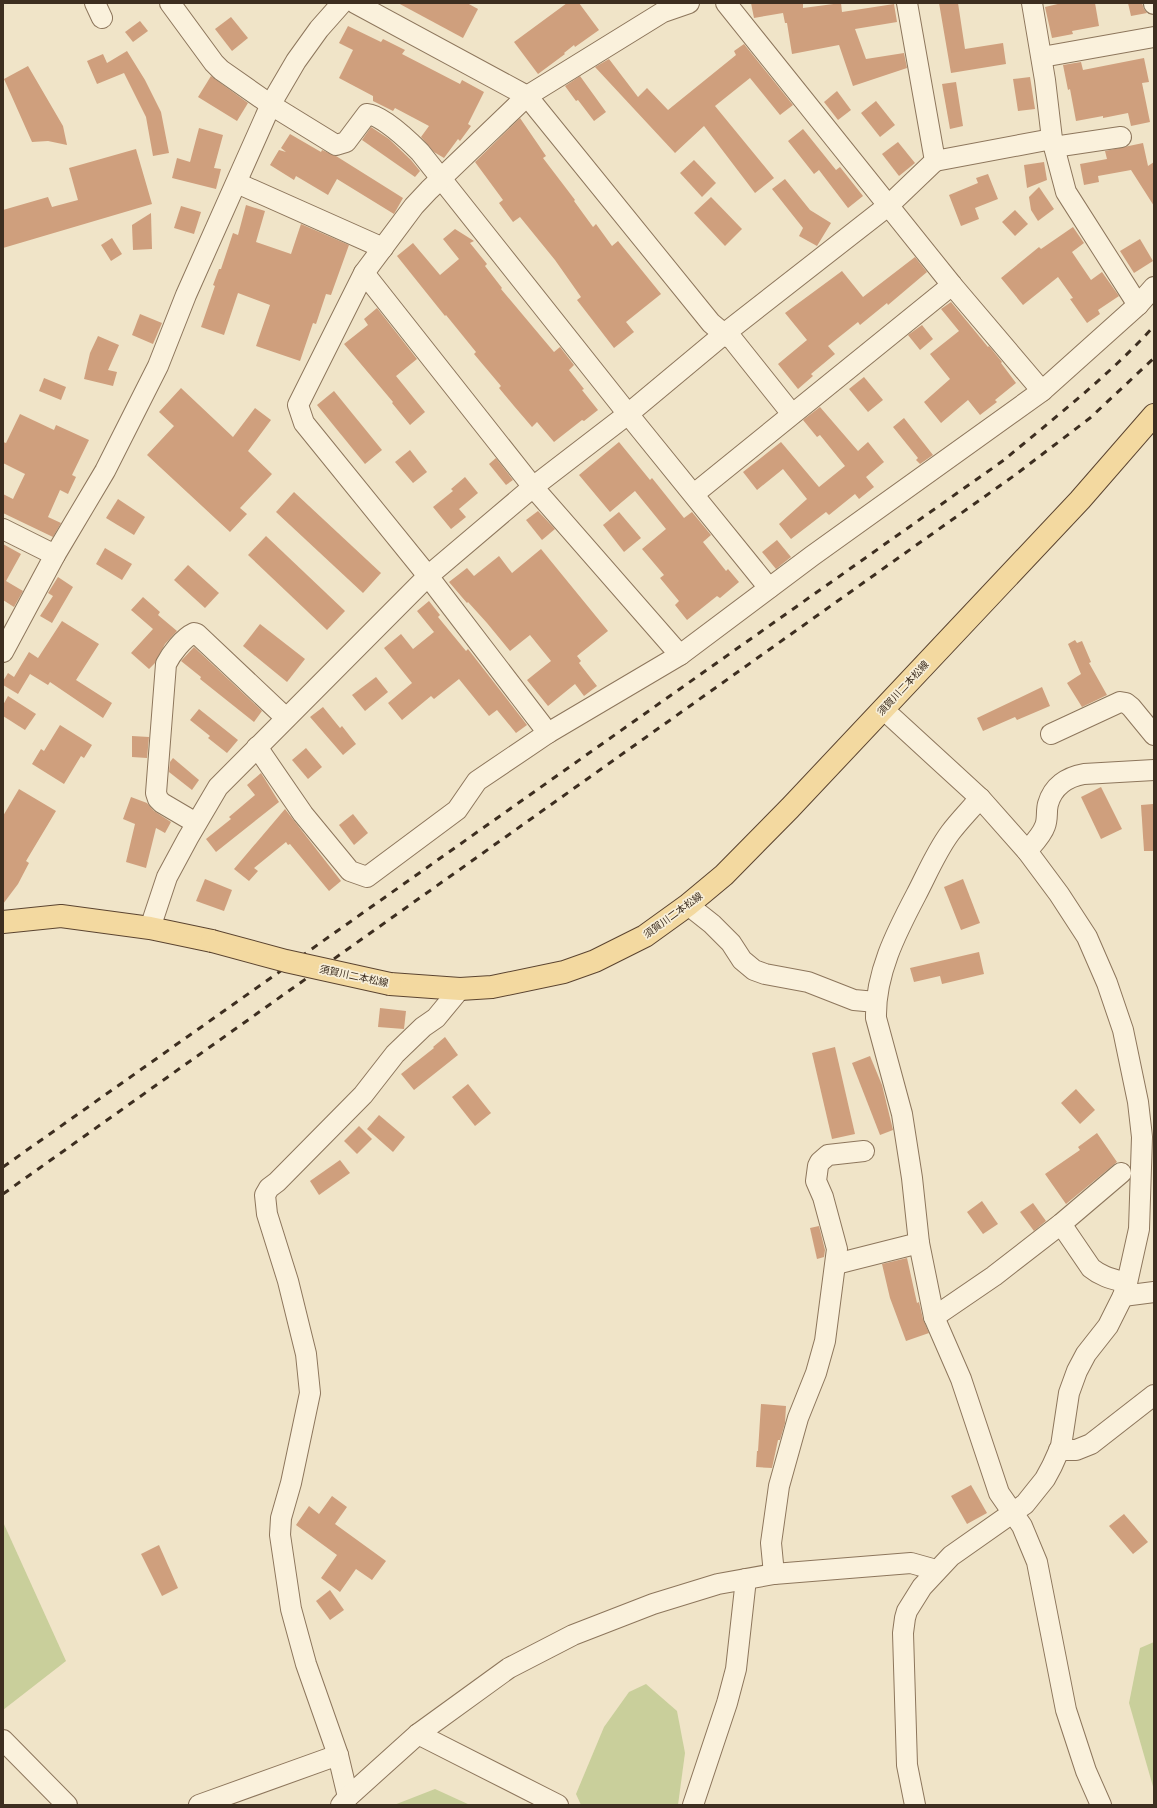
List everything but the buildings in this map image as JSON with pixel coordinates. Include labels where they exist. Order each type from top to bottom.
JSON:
[{"type":"main road","name":"須賀川二本松線","points":[[3,922],[61,916],[150,928],[212,941],[286,961],[390,984],[460,989],[492,987],[564,972],[595,961],[645,936],[724,875],[750,850],[1080,500],[1154,415]]},
{"type":"street","points":[[170,3],[214,63],[271,105],[336,145],[346,142],[363,117],[367,114],[375,115],[410,142],[420,152],[628,414],[770,588]]},
{"type":"street","points":[[3,652],[55,555],[105,471],[158,366],[186,295],[271,105],[296,61],[319,29],[342,3]]},
{"type":"street","points":[[355,3],[527,96],[711,323],[733,340],[792,414]]},
{"type":"street","points":[[548,732],[428,576],[304,423],[298,405],[364,273],[414,206],[527,96],[663,12],[689,3]]},
{"type":"street","points":[[726,3],[952,285],[1042,391]]},
{"type":"street","points":[[907,3],[935,161]]},
{"type":"street","points":[[1032,3],[1042,58],[1053,143],[1066,192],[1138,305]]},
{"type":"street","points":[[1042,58],[1154,38]]},
{"type":"street","points":[[150,928],[168,877],[196,823],[218,787],[428,576],[533,487],[628,414],[724,334],[889,205],[935,161],[1053,143],[1121,137]]},
{"type":"street","points":[[237,183],[384,248]]},
{"type":"street","points":[[364,273],[533,487],[680,655]]},
{"type":"street","points":[[694,494],[952,285]]},
{"type":"street","points":[[257,747],[303,814],[350,871],[367,877],[457,810],[477,781],[548,732],[680,655],[1042,391],[1138,305],[1154,287]]},
{"type":"street","points":[[3,529],[55,555]]},
{"type":"street","points":[[196,823],[162,803],[158,799],[156,793],[166,664],[173,653],[190,634],[197,634],[286,718]]},
{"type":"street","points":[[1051,734],[1123,702],[1131,707],[1154,735]]},
{"type":"street","points":[[884,709],[980,798],[1027,851],[1059,894],[1086,938],[1107,983],[1123,1030],[1138,1102],[1142,1137],[1139,1229],[1125,1289],[1108,1326],[1086,1354],[1077,1371],[1069,1393],[1064,1419],[1064,1432],[1059,1450],[1045,1479],[1025,1504],[951,1556],[936,1570],[922,1587],[907,1611],[904,1626],[907,1765],[915,1805]]},
{"type":"street","points":[[1027,851],[1045,826],[1048,805],[1053,792],[1064,781],[1074,776],[1084,774],[1154,770]]},
{"type":"street","points":[[980,798],[962,818],[946,840],[903,918],[887,958],[876,1002],[876,1018],[902,1114],[912,1178],[919,1243],[934,1317],[962,1379],[999,1493],[1022,1526],[1037,1562],[1044,1591],[1066,1710],[1086,1771],[1100,1805]]},
{"type":"street","points":[[688,904],[712,924],[731,943],[742,960],[754,970],[765,974],[808,982],[854,1000],[876,1002]]},
{"type":"street","points":[[344,1801],[338,1755],[306,1664],[291,1608],[280,1535],[281,1518],[291,1483],[310,1393],[306,1354],[288,1281],[267,1214],[265,1196],[269,1188],[277,1182],[363,1095],[395,1054],[436,1018],[460,989]]},
{"type":"street","points":[[774,1574],[771,1543],[779,1486],[798,1418],[816,1373],[825,1341],[836,1264],[837,1249],[823,1197],[816,1181],[818,1166],[820,1162],[828,1155],[864,1151]]},
{"type":"street","points":[[934,1317],[994,1276],[1061,1224],[1121,1173]]},
{"type":"street","points":[[1061,1224],[1091,1268],[1125,1289],[1154,1292]]},
{"type":"street","points":[[836,1264],[919,1243]]},
{"type":"street","points":[[1059,1450],[1076,1450],[1091,1444],[1154,1395]]},
{"type":"street","points":[[344,1801],[418,1734],[509,1668],[573,1635],[653,1604],[718,1584],[774,1574],[911,1563],[936,1570]]},
{"type":"street","points":[[693,1805],[727,1703],[736,1668],[746,1579]]},
{"type":"street","points":[[418,1734],[558,1805]]},
{"type":"street","points":[[3,1740],[68,1805]]},
{"type":"street","points":[[199,1805],[338,1755]]},
{"type":"green space","points":[[3,1522],[66,1661],[3,1710]]},
{"type":"green space","points":[[1154,1642],[1154,1790],[1129,1703],[1140,1648]]},
{"type":"green space","points":[[646,1684],[677,1711],[685,1753],[678,1805],[581,1805],[576,1794],[604,1727],[629,1692]]},
{"type":"green space","points":[[435,1789],[470,1805],[394,1805]]},
{"type":"railway","points":[[3,1167],[1004,460],[1100,379],[1154,326]]},
{"type":"railway","points":[[3,1194],[1015,475],[1090,418],[1154,358]]}]
